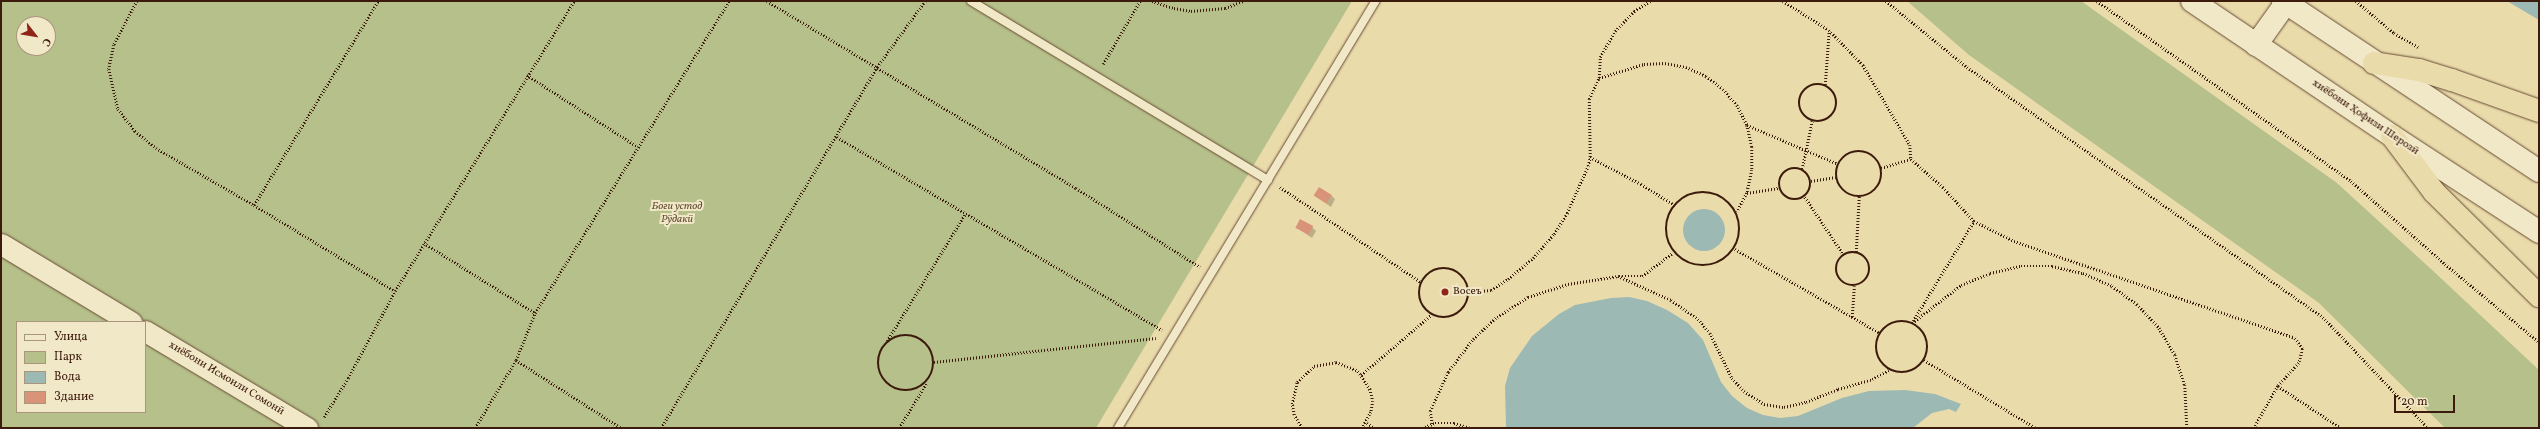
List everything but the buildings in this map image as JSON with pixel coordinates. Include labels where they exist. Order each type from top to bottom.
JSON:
[{"type":"highway","points":[[2374,63],[2419,70],[2539,111]]},
{"type":"highway","points":[[2392,136],[2434,192],[2539,296]]},
{"type":"main road","name":"хиёбони Ҳофизи Шерозӣ","points":[[2192,1],[2392,136],[2539,232]]},
{"type":"main road","points":[[2256,45],[2285,2],[2374,63],[2539,171]]},
{"type":"street","points":[[1,244],[129,321]]},
{"type":"street","name":"хиёбони Исмоили Сомонӣ","points":[[146,332],[314,425]]},
{"type":"lane","points":[[971,1],[1268,180]]},
{"type":"lane","points":[[1118,428],[1376,1]]},
{"type":"path","points":[[137,1],[114,45],[109,70],[118,109],[135,131],[156,148],[254,205],[395,291]]},
{"type":"path","points":[[254,205],[378,1]]},
{"type":"path","points":[[314,425],[348,378],[395,291],[526,75],[574,1]]},
{"type":"path","points":[[475,428],[516,360],[535,313],[730,1]]},
{"type":"path","points":[[767,1],[1076,188],[1211,274]]},
{"type":"path","points":[[661,428],[837,137],[877,67],[925,1]]},
{"type":"path","points":[[1095,76],[1140,1]]},
{"type":"path","points":[[1152,1],[1174,8],[1191,11],[1225,8],[1243,1]]},
{"type":"path","points":[[1469,292],[1490,290],[1533,258],[1554,234],[1567,213],[1590,157],[1589,99],[1599,78],[1600,57],[1615,32],[1634,10],[1650,1]]},
{"type":"path","points":[[1783,1],[1829,30],[1863,65],[1910,145],[1911,159],[1944,187],[1974,221],[2014,241],[2295,338],[2303,349],[2299,363],[2278,386],[2254,428]]},
{"type":"path","points":[[1886,1],[1967,67],[2325,319],[2428,428]]},
{"type":"path","points":[[2097,1],[2351,181],[2445,264],[2539,342]]},
{"type":"path","points":[[1825,85],[1829,30]]},
{"type":"path","points":[[1599,78],[1644,64],[1665,63],[1686,67],[1706,76],[1723,89],[1737,105],[1747,125],[1752,147],[1752,163],[1747,193],[1737,212]]},
{"type":"path","points":[[526,75],[638,147]]},
{"type":"path","points":[[1811,85],[1825,85],[1834,93],[1836,106],[1834,112],[1825,120],[1812,121],[1801,113],[1798,100],[1805,88],[1811,85]]},
{"type":"path","points":[[1780,188],[1790,199],[1805,197],[1810,190],[1811,181],[1802,169],[1812,121]]},
{"type":"path","points":[[1747,125],[1838,164]]},
{"type":"path","points":[[837,137],[1173,337]]},
{"type":"path","points":[[1865,152],[1878,160],[1881,168],[1880,182],[1877,188],[1866,195],[1859,196],[1844,191],[1836,177],[1838,164],[1849,153],[1865,152]]},
{"type":"path","points":[[1590,157],[1641,184],[1674,205]]},
{"type":"path","points":[[1881,168],[1911,159]]},
{"type":"path","points":[[1780,188],[1783,174],[1792,168],[1802,169]]},
{"type":"path","points":[[1811,181],[1836,177]]},
{"type":"path","points":[[1268,180],[1314,208],[1421,282]]},
{"type":"path","points":[[1747,193],[1780,188]]},
{"type":"path","points":[[1700,191],[1714,193],[1727,200],[1737,212],[1741,230],[1735,248],[1726,259],[1713,266],[1698,267],[1684,262],[1673,253],[1667,242],[1665,229],[1667,216],[1674,205],[1685,196],[1700,191]]},
{"type":"path","points":[[1856,252],[1859,196]]},
{"type":"path","points":[[1805,197],[1844,255]]},
{"type":"path","points":[[926,383],[915,390],[902,392],[890,387],[881,378],[877,365],[879,353],[965,214]]},
{"type":"path","points":[[1912,323],[1974,221]]},
{"type":"path","points":[[424,243],[535,313]]},
{"type":"path","points":[[1735,248],[1880,333]]},
{"type":"path","points":[[1856,252],[1867,258],[1870,270],[1865,281],[1854,286],[1842,282],[1836,271],[1840,259],[1844,255],[1856,252]]},
{"type":"path","points":[[1432,424],[1430,412],[1448,372],[1473,339],[1496,317],[1528,297],[1568,284],[1618,276],[1642,276],[1673,253]]},
{"type":"path","points":[[1912,323],[1960,285],[1990,273],[2021,266],[2052,266],[2083,273],[2112,286],[2138,304],[2159,328],[2174,355],[2185,385],[2188,428]]},
{"type":"path","points":[[1435,270],[1454,270],[1461,276],[1469,292],[1467,303],[1461,311],[1452,317],[1441,318],[1431,315],[1420,301],[1419,291],[1421,282],[1435,270]]},
{"type":"path","points":[[1618,276],[1671,300],[1698,319],[1710,333],[1732,378],[1744,391],[1764,404],[1784,407],[1806,402],[1838,389],[1872,379],[1889,370]]},
{"type":"path","points":[[1852,317],[1854,286]]},
{"type":"path","points":[[1361,375],[1431,315]]},
{"type":"path","points":[[1898,321],[1912,323],[1925,335],[1928,343],[1924,360],[1917,368],[1908,372],[1898,373],[1889,370],[1882,365],[1876,349],[1880,333],[1891,324],[1898,321]]},
{"type":"path","points":[[887,342],[898,336],[911,336],[922,340],[930,350],[934,362],[932,373],[899,428]]},
{"type":"path","points":[[934,362],[1173,337]]},
{"type":"path","points":[[516,360],[621,428]]},
{"type":"path","points":[[1924,360],[2036,428]]},
{"type":"path","points":[[1302,428],[1294,415],[1292,404],[1295,387],[1305,373],[1320,364],[1336,362],[1348,365],[1361,375],[1370,389],[1372,401],[1367,423],[1362,428]]},
{"type":"path","points":[[2278,386],[2341,428]]},
{"type":"path","points":[[1422,428],[1432,424],[1454,422],[1470,428]]},
{"type":"path","points":[[1367,423],[1375,428]]},
{"type":"green space","name":"Боғи устод Рӯдакӣ","points":[[1,1],[1352,1],[1096,428],[1,428]]},
{"type":"green space","points":[[1907,1],[2081,1],[2337,183],[2431,269],[2539,370],[2539,428],[2445,428],[2319,303],[1969,55]]},
{"type":"water","points":[[2507,1],[2539,1],[2539,20]]},
{"type":"water","points":[[1700,209],[1708,209],[1716,212],[1722,218],[1725,230],[1722,242],[1716,248],[1708,251],[1700,251],[1692,248],[1686,242],[1683,234],[1683,226],[1686,218],[1692,212]]},
{"type":"water","points":[[1629,297],[1647,301],[1667,310],[1688,323],[1703,340],[1721,382],[1732,396],[1747,408],[1763,415],[1780,418],[1798,416],[1842,398],[1869,391],[1905,390],[1935,394],[1961,404],[1956,412],[1949,409],[1932,413],[1913,428],[1506,428],[1505,386],[1510,368],[1532,336],[1559,314],[1575,305],[1611,298]]},
{"type":"place","name":"Восеъ","points":[[1445,292]]}]
